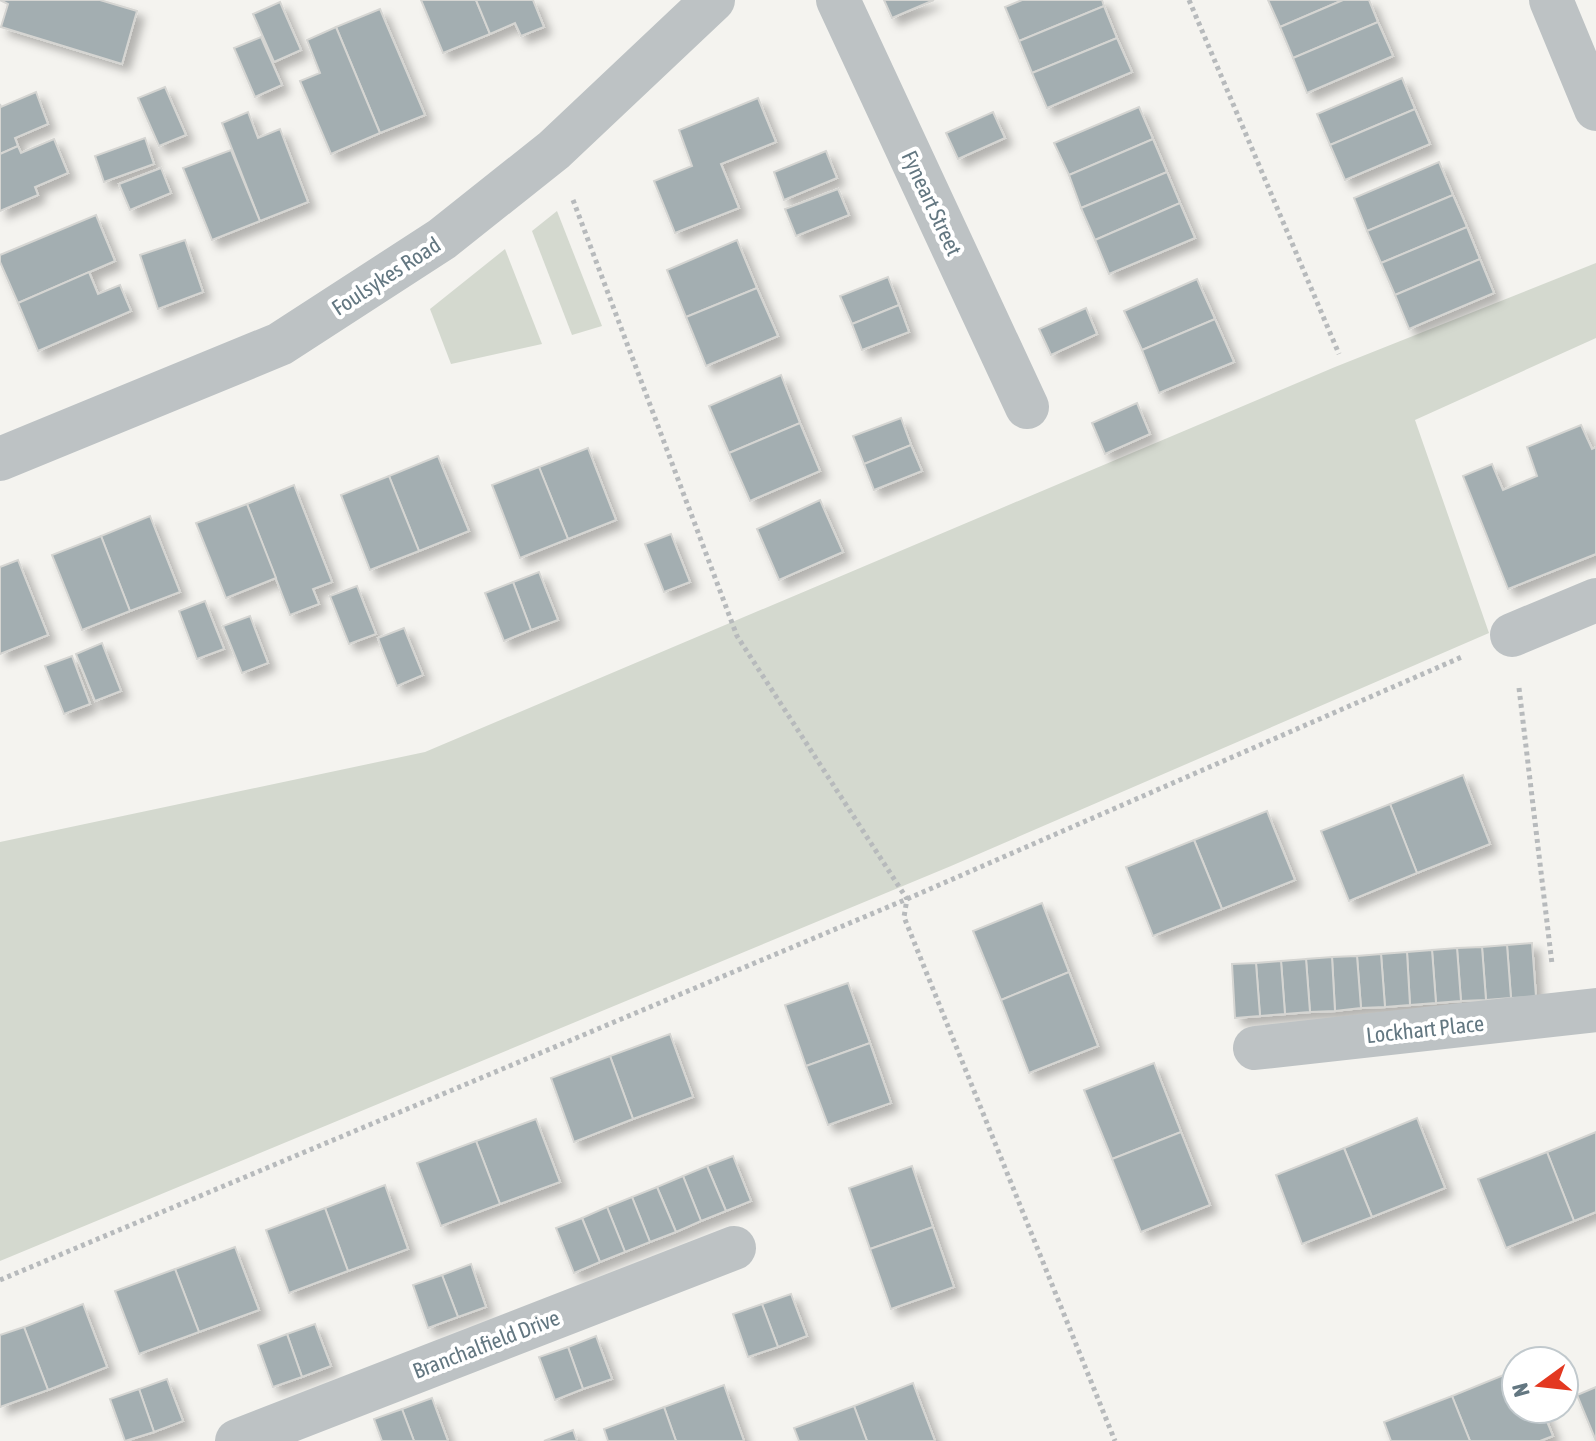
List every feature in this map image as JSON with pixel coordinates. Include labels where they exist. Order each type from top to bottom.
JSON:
[{"type":"street","name":"Foulsykes Road","points":[[0,459],[280,344],[442,239],[554,150],[713,0]]},
{"type":"street","name":"Fyneart Street","points":[[838,0],[1027,407]]},
{"type":"street","points":[[1551,0],[1596,109]]},
{"type":"street","points":[[1512,635],[1596,600]]},
{"type":"street","name":"Lockhart Place","points":[[1255,1048],[1577,1012]]},
{"type":"street","name":"Branchalfield Drive","points":[[237,1441],[734,1248]]},
{"type":"path","points":[[1189,0],[1339,354]]},
{"type":"path","points":[[554,150],[737,636],[907,899],[904,917],[1115,1441]]},
{"type":"path","points":[[0,1280],[907,899],[1512,635],[1577,1012]]},
{"type":"shaded area","points":[[557,211],[602,326],[572,335],[532,231]]},
{"type":"shaded area","points":[[505,249],[542,344],[451,364],[430,309]]},
{"type":"shaded area","points":[[1596,263],[1596,338],[1415,420],[1489,633],[951,866],[0,1261],[0,842],[425,752],[1335,367]]},
{"type":"building","points":[[0,0],[100,0],[137,11],[122,64],[1,27],[8,4]]},
{"type":"building","points":[[421,0],[476,0],[490,34],[443,53]]},
{"type":"building","points":[[476,0],[533,0],[544,27],[521,36],[515,23],[490,34]]},
{"type":"building","points":[[884,0],[934,0],[892,18]]},
{"type":"building","points":[[1022,0],[1102,0],[1104,6],[1019,41],[1005,7]]},
{"type":"building","points":[[1268,0],[1343,0],[1280,27]]},
{"type":"building","points":[[1343,0],[1369,0],[1378,22],[1293,58],[1280,27]]},
{"type":"building","points":[[280,2],[301,50],[274,62],[253,14]]},
{"type":"building","points":[[1104,6],[1117,38],[1032,73],[1019,41]]},
{"type":"building","points":[[380,9],[425,115],[380,133],[336,27]]},
{"type":"building","points":[[1378,22],[1393,56],[1307,93],[1293,58]]},
{"type":"building","points":[[336,27],[380,133],[331,154],[300,81],[320,73],[307,40]]},
{"type":"building","points":[[261,37],[282,85],[255,97],[234,48]]},
{"type":"building","points":[[1117,38],[1132,72],[1047,108],[1032,73]]},
{"type":"building","points":[[1402,78],[1415,109],[1330,145],[1317,114]]},
{"type":"building","points":[[165,87],[186,135],[159,146],[138,98]]},
{"type":"building","points":[[36,92],[48,124],[15,138],[18,146],[0,154],[0,104],[1,107]]},
{"type":"building","points":[[758,98],[776,142],[721,164],[739,208],[675,233],[654,181],[692,166],[679,130]]},
{"type":"building","points":[[1139,107],[1153,139],[1069,175],[1054,143]]},
{"type":"building","points":[[1415,109],[1430,144],[1345,180],[1330,145]]},
{"type":"building","points":[[248,112],[258,138],[280,129],[308,202],[260,221],[222,123]]},
{"type":"building","points":[[993,112],[1005,138],[958,159],[946,133]]},
{"type":"building","points":[[145,138],[154,164],[104,182],[95,156]]},
{"type":"building","points":[[54,139],[68,173],[35,187],[38,195],[0,211],[0,154],[18,146],[21,153]]},
{"type":"building","points":[[1153,139],[1167,172],[1081,208],[1069,175]]},
{"type":"building","points":[[231,150],[260,221],[212,240],[183,168]]},
{"type":"building","points":[[826,151],[837,178],[784,200],[774,172]]},
{"type":"building","points":[[1439,162],[1453,195],[1367,231],[1354,198]]},
{"type":"building","points":[[161,168],[171,193],[130,210],[119,184]]},
{"type":"building","points":[[1167,172],[1180,203],[1095,240],[1081,208]]},
{"type":"building","points":[[838,189],[849,215],[796,236],[785,209]]},
{"type":"building","points":[[1453,195],[1467,227],[1381,263],[1367,231]]},
{"type":"building","points":[[1180,203],[1195,238],[1109,274],[1095,240]]},
{"type":"building","points":[[96,215],[115,261],[18,303],[0,262],[0,255]]},
{"type":"building","points":[[1467,227],[1480,259],[1395,295],[1381,263]]},
{"type":"building","points":[[185,240],[203,292],[158,309],[140,255]]},
{"type":"building","points":[[737,240],[757,288],[686,317],[667,270]]},
{"type":"building","points":[[1480,259],[1494,293],[1409,329],[1395,295]]},
{"type":"building","points":[[89,272],[98,294],[120,285],[131,311],[38,351],[18,303]]},
{"type":"building","points":[[888,277],[899,305],[852,324],[840,296]]},
{"type":"building","points":[[1197,279],[1215,319],[1142,350],[1124,311]]},
{"type":"building","points":[[757,288],[778,336],[706,366],[686,317]]},
{"type":"building","points":[[899,305],[909,332],[862,350],[852,324]]},
{"type":"building","points":[[1086,308],[1097,334],[1051,355],[1039,329]]},
{"type":"building","points":[[1215,319],[1234,362],[1159,393],[1142,350]]},
{"type":"building","points":[[781,375],[800,423],[729,453],[709,406]]},
{"type":"building","points":[[1137,403],[1150,434],[1105,454],[1092,423]]},
{"type":"building","points":[[901,418],[911,445],[864,464],[853,436]]},
{"type":"building","points":[[800,423],[820,471],[750,501],[729,453]]},
{"type":"building","points":[[1581,425],[1592,449],[1596,447],[1596,554],[1508,589],[1463,476],[1492,464],[1503,490],[1537,476],[1527,447]]},
{"type":"building","points":[[911,445],[922,471],[874,490],[864,464]]},
{"type":"building","points":[[588,448],[616,520],[568,539],[539,467]]},
{"type":"building","points":[[438,456],[469,531],[419,551],[389,476]]},
{"type":"building","points":[[539,467],[568,539],[520,558],[492,485]]},
{"type":"building","points":[[389,476],[419,551],[370,570],[341,495]]},
{"type":"building","points":[[294,485],[332,582],[313,589],[319,604],[290,615],[247,504]]},
{"type":"building","points":[[820,500],[843,552],[779,580],[757,529]]},
{"type":"building","points":[[247,504],[276,578],[226,598],[196,523]]},
{"type":"building","points":[[150,516],[180,592],[130,611],[101,536]]},
{"type":"building","points":[[671,534],[690,582],[664,592],[645,544]]},
{"type":"building","points":[[101,536],[130,611],[82,630],[52,555]]},
{"type":"building","points":[[18,560],[48,635],[0,654],[0,567]]},
{"type":"building","points":[[539,572],[558,620],[531,630],[513,582]]},
{"type":"building","points":[[513,582],[531,630],[504,641],[485,593]]},
{"type":"building","points":[[357,586],[376,634],[349,644],[330,596]]},
{"type":"building","points":[[205,601],[224,649],[197,659],[179,611]]},
{"type":"building","points":[[250,616],[268,663],[242,673],[223,626]]},
{"type":"building","points":[[404,628],[423,675],[397,686],[378,638]]},
{"type":"building","points":[[102,643],[121,691],[95,701],[76,654]]},
{"type":"building","points":[[72,656],[90,704],[64,714],[45,666]]},
{"type":"building","points":[[1463,775],[1490,844],[1417,873],[1390,804]]},
{"type":"building","points":[[1390,804],[1417,873],[1349,901],[1321,831]]},
{"type":"building","points":[[1267,811],[1295,880],[1222,909],[1194,840]]},
{"type":"building","points":[[1194,840],[1222,909],[1153,936],[1126,867]]},
{"type":"building","points":[[1042,903],[1069,972],[1001,1000],[973,931]]},
{"type":"building","points":[[1532,943],[1536,997],[1511,998],[1507,945]]},
{"type":"building","points":[[1507,945],[1511,998],[1486,1000],[1482,947]]},
{"type":"building","points":[[1482,947],[1486,1000],[1461,1001],[1457,948]]},
{"type":"building","points":[[1457,948],[1461,1001],[1436,1003],[1432,950]]},
{"type":"building","points":[[1432,950],[1436,1003],[1410,1005],[1407,952]]},
{"type":"building","points":[[1407,952],[1410,1005],[1385,1007],[1381,954]]},
{"type":"building","points":[[1381,954],[1385,1007],[1361,1008],[1357,956]]},
{"type":"building","points":[[1357,956],[1361,1008],[1335,1011],[1332,957]]},
{"type":"building","points":[[1332,957],[1335,1011],[1310,1012],[1306,959]]},
{"type":"building","points":[[1306,959],[1310,1012],[1285,1014],[1281,961]]},
{"type":"building","points":[[1281,961],[1285,1014],[1260,1016],[1256,963]]},
{"type":"building","points":[[1256,963],[1260,1016],[1235,1018],[1232,964]]},
{"type":"building","points":[[1069,972],[1098,1046],[1029,1073],[1001,1000]]},
{"type":"building","points":[[848,983],[870,1043],[806,1066],[785,1005]]},
{"type":"building","points":[[670,1034],[693,1097],[633,1119],[610,1056]]},
{"type":"building","points":[[870,1043],[891,1103],[828,1125],[806,1066]]},
{"type":"building","points":[[610,1056],[633,1119],[574,1142],[551,1078]]},
{"type":"building","points":[[1154,1063],[1181,1132],[1112,1159],[1084,1090]]},
{"type":"building","points":[[1417,1118],[1445,1188],[1372,1217],[1344,1148]]},
{"type":"building","points":[[536,1119],[560,1182],[500,1204],[476,1141]]},
{"type":"building","points":[[1181,1132],[1210,1205],[1141,1232],[1112,1159]]},
{"type":"building","points":[[1596,1132],[1596,1212],[1574,1221],[1547,1152]]},
{"type":"building","points":[[476,1141],[500,1204],[441,1226],[417,1163]]},
{"type":"building","points":[[1344,1148],[1372,1217],[1302,1244],[1276,1175]]},
{"type":"building","points":[[1547,1152],[1574,1221],[1506,1248],[1478,1179]]},
{"type":"building","points":[[733,1156],[751,1201],[726,1211],[707,1166]]},
{"type":"building","points":[[707,1166],[726,1211],[701,1221],[683,1176]]},
{"type":"building","points":[[912,1166],[933,1227],[870,1249],[849,1188]]},
{"type":"building","points":[[683,1176],[701,1221],[676,1232],[657,1187]]},
{"type":"building","points":[[385,1185],[408,1249],[348,1271],[325,1208]]},
{"type":"building","points":[[657,1187],[676,1232],[650,1242],[632,1197]]},
{"type":"building","points":[[632,1197],[650,1242],[625,1252],[607,1207]]},
{"type":"building","points":[[607,1207],[625,1252],[600,1262],[582,1218]]},
{"type":"building","points":[[325,1208],[348,1271],[289,1293],[266,1230]]},
{"type":"building","points":[[582,1218],[600,1262],[574,1273],[556,1228]]},
{"type":"building","points":[[933,1227],[954,1287],[891,1309],[870,1249]]},
{"type":"building","points":[[235,1247],[259,1310],[199,1332],[175,1269]]},
{"type":"building","points":[[471,1264],[486,1307],[458,1317],[442,1275]]},
{"type":"building","points":[[175,1269],[199,1332],[139,1354],[115,1291]]},
{"type":"building","points":[[442,1275],[458,1317],[428,1328],[413,1285]]},
{"type":"building","points":[[791,1294],[807,1336],[778,1347],[762,1304]]},
{"type":"building","points":[[83,1304],[107,1367],[48,1390],[24,1327]]},
{"type":"building","points":[[762,1304],[778,1347],[748,1357],[733,1314]]},
{"type":"building","points":[[315,1324],[331,1366],[302,1377],[287,1334]]},
{"type":"building","points":[[24,1327],[48,1390],[0,1407],[0,1335]]},
{"type":"building","points":[[287,1334],[302,1377],[273,1387],[258,1345]]},
{"type":"building","points":[[596,1336],[612,1379],[583,1389],[568,1347]]},
{"type":"building","points":[[568,1347],[583,1389],[555,1400],[539,1357]]},
{"type":"building","points":[[1500,1376],[1500,1425],[1549,1425],[1553,1436],[1540,1441],[1470,1441],[1452,1396]]},
{"type":"building","points":[[167,1379],[183,1421],[154,1432],[139,1389]]},
{"type":"building","points":[[913,1383],[935,1441],[867,1441],[854,1406]]},
{"type":"building","points":[[724,1385],[744,1441],[676,1441],[664,1407]]},
{"type":"building","points":[[1596,1387],[1596,1441],[1580,1402],[1580,1394]]},
{"type":"building","points":[[139,1389],[154,1432],[125,1441],[110,1399]]},
{"type":"building","points":[[1452,1396],[1470,1441],[1391,1441],[1384,1422]]},
{"type":"building","points":[[432,1398],[448,1441],[414,1441],[402,1409]]},
{"type":"building","points":[[854,1406],[867,1441],[799,1441],[794,1428]]},
{"type":"building","points":[[664,1407],[676,1441],[608,1441],[604,1429]]},
{"type":"building","points":[[402,1409],[414,1441],[382,1441],[374,1419]]},
{"type":"building","points":[[573,1430],[577,1441],[544,1441]]}]
